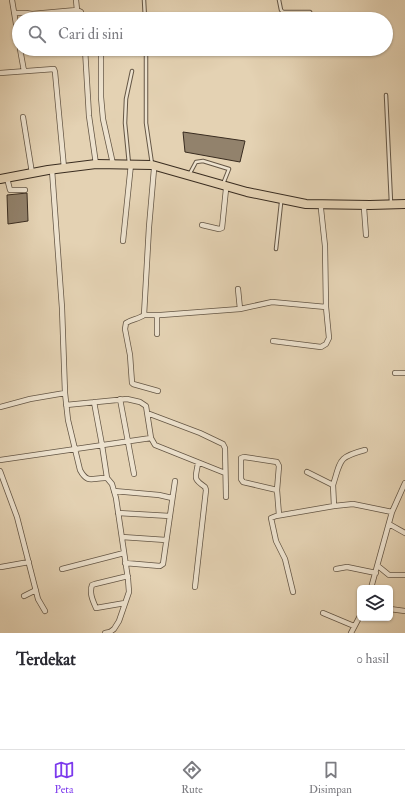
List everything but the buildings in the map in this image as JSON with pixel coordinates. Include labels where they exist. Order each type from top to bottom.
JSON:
[{"type":"highway","points":[[3,179],[32,173],[96,164],[132,164],[189,175],[224,187],[306,204],[405,204]]},
{"type":"highway","points":[[153,167],[281,203],[307,208],[405,207]]},
{"type":"street","points":[[12,0],[14,12]]},
{"type":"street","points":[[76,0],[77,10]]},
{"type":"street","points":[[50,12],[77,10],[81,12]]},
{"type":"street","points":[[21,56],[24,71]]},
{"type":"street","points":[[85,56],[89,116],[96,164]]},
{"type":"street","points":[[101,56],[101,97],[103,119],[113,164]]},
{"type":"street","points":[[0,74],[24,71],[54,70],[64,168]]},
{"type":"street","points":[[22,117],[32,173]]},
{"type":"street","points":[[123,241],[132,164]]},
{"type":"street","points":[[144,314],[148,227],[153,167]]},
{"type":"street","points":[[52,170],[62,308],[65,393],[68,420],[74,449],[84,478],[89,480],[107,478]]},
{"type":"street","points":[[3,179],[10,190],[25,190]]},
{"type":"street","points":[[202,226],[220,230],[222,228],[224,187]]},
{"type":"street","points":[[364,208],[366,234]]},
{"type":"street","points":[[273,341],[321,347],[326,344],[329,338],[326,307],[325,246],[321,209]]},
{"type":"street","points":[[238,288],[240,309]]},
{"type":"street","points":[[158,391],[132,383],[130,355],[125,329],[126,323],[129,321],[141,317],[144,314],[240,309],[272,302],[326,307]]},
{"type":"street","points":[[157,314],[157,334]]},
{"type":"street","points":[[395,373],[405,373]]},
{"type":"street","points":[[0,407],[30,399],[65,393]]},
{"type":"street","points":[[66,404],[127,399],[140,402],[146,406],[151,438],[155,445],[225,473]]},
{"type":"street","points":[[120,400],[134,474]]},
{"type":"street","points":[[94,402],[107,478],[112,484],[114,491],[128,576],[129,592],[119,621],[114,629],[105,633]]},
{"type":"street","points":[[147,413],[224,444],[226,497]]},
{"type":"street","points":[[0,460],[151,438]]},
{"type":"street","points":[[334,506],[333,485],[343,458],[347,455],[365,450]]},
{"type":"street","points":[[277,490],[243,482],[241,479],[241,458],[244,457],[277,462],[279,515]]},
{"type":"street","points":[[195,587],[206,490],[205,487],[196,480],[198,463]]},
{"type":"street","points":[[0,471],[17,518],[41,606],[45,612]]},
{"type":"street","points":[[307,472],[333,485]]},
{"type":"street","points":[[125,563],[162,565],[175,482]]},
{"type":"street","points":[[372,585],[392,512],[405,483]]},
{"type":"street","points":[[114,491],[159,495],[172,498]]},
{"type":"street","points":[[293,592],[285,559],[276,541],[271,518],[279,515],[353,504],[392,512]]},
{"type":"street","points":[[118,513],[170,516]]},
{"type":"street","points":[[389,524],[405,533]]},
{"type":"street","points":[[122,537],[166,540]]},
{"type":"street","points":[[62,569],[124,552]]},
{"type":"street","points":[[1,567],[29,562]]},
{"type":"street","points":[[378,566],[389,575],[405,575]]},
{"type":"street","points":[[336,569],[347,567],[376,574]]},
{"type":"street","points":[[125,602],[96,608],[92,597],[91,587],[95,584],[128,576]]},
{"type":"street","points":[[24,596],[36,590]]},
{"type":"street","points":[[393,609],[405,611]]},
{"type":"street","points":[[323,613],[354,626]]},
{"type":"street","points":[[351,633],[357,621]]},
{"type":"lane","points":[[144,0],[145,12]]},
{"type":"lane","points":[[279,0],[281,10],[283,12],[310,12]]},
{"type":"lane","points":[[146,56],[146,123],[153,167]]},
{"type":"lane","points":[[132,71],[126,99],[125,123],[132,164]]},
{"type":"lane","points":[[386,95],[391,204]]},
{"type":"lane","points":[[189,175],[197,161],[229,169],[224,187]]},
{"type":"lane","points":[[276,249],[281,203]]}]
